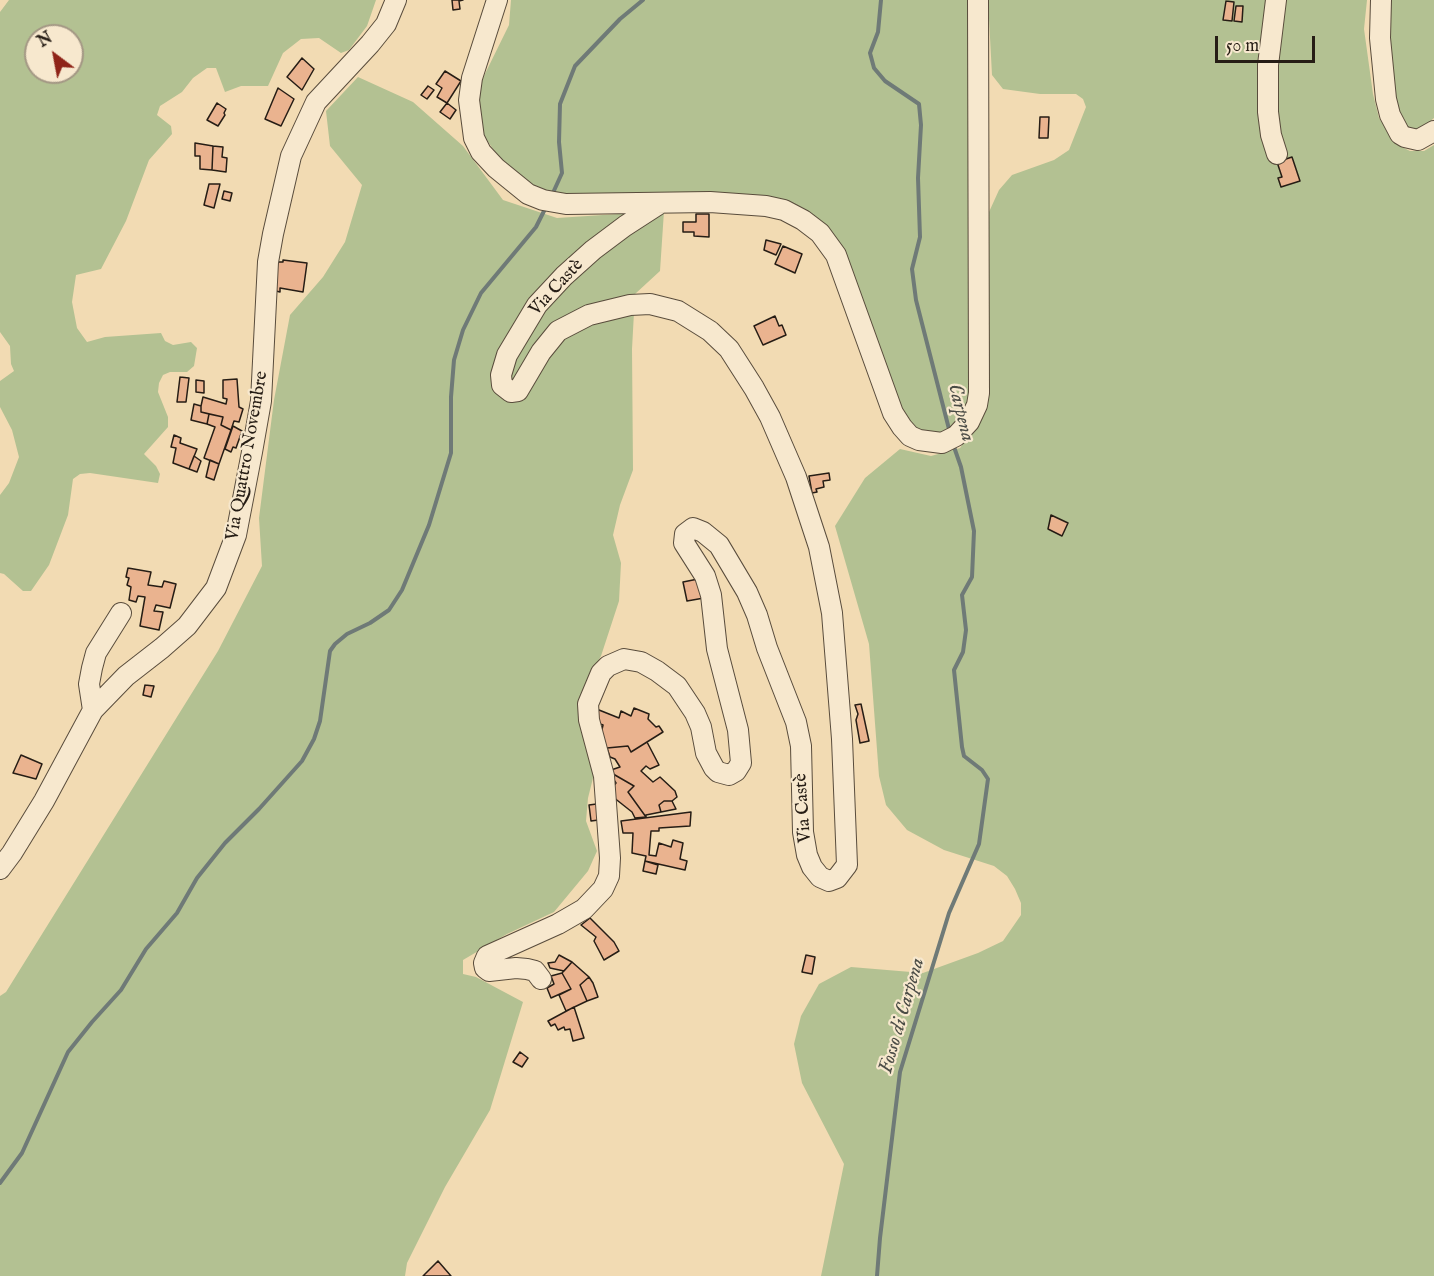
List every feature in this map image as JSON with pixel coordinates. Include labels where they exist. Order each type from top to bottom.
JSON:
[{"type":"street","name":"Via Quattro Novembre","points":[[0,868],[44,801],[93,710],[126,676],[187,626],[216,588],[236,535],[261,401],[268,262],[291,156],[316,102],[386,24],[396,0]]},
{"type":"street","points":[[497,0],[472,78],[469,100],[471,126],[481,152],[496,168],[528,194],[543,200],[566,204],[710,202],[766,206],[783,210],[803,220],[820,233],[836,255],[893,412],[910,436],[925,441],[949,439],[969,422],[977,405],[980,376],[978,0]]},
{"type":"street","points":[[1276,0],[1268,65],[1268,112],[1271,135],[1277,154]]},
{"type":"street","points":[[1381,0],[1380,38],[1386,99],[1390,115],[1400,134],[1405,137],[1418,140],[1434,132]]},
{"type":"street","name":"Via Castè","points":[[542,979],[535,971],[527,969],[489,971],[485,968],[484,963],[488,956],[558,924],[584,909],[603,889],[609,876],[609,837],[604,776],[589,720],[588,704],[597,680],[608,666],[624,659],[641,662],[676,686],[687,699],[702,727],[706,753],[714,768],[718,772],[729,775],[739,768],[741,758],[739,740],[717,649],[711,595],[705,576],[684,543],[685,534],[693,528],[707,534],[724,552],[747,592],[796,722],[801,746],[803,832],[809,860],[815,872],[825,880],[834,880],[842,874],[847,865],[842,739],[832,613],[819,547],[796,477],[770,417],[729,349],[710,331],[678,311],[650,304],[630,304],[589,315],[558,331],[540,352],[518,391],[506,391],[502,385],[501,375],[507,355],[537,305],[593,250],[659,204]]},
{"type":"street","points":[[93,710],[89,684],[96,653],[121,613]]},
{"type":"green space","points":[[9,0],[376,0],[367,26],[349,50],[341,53],[319,38],[301,39],[283,53],[268,86],[241,86],[225,92],[216,68],[207,68],[193,78],[182,92],[160,106],[157,115],[171,126],[172,134],[149,160],[126,221],[101,269],[76,275],[72,302],[77,328],[87,342],[105,337],[161,333],[165,341],[173,345],[191,342],[197,348],[194,366],[187,372],[170,372],[163,375],[159,383],[158,392],[168,417],[168,427],[144,454],[156,466],[160,474],[158,483],[90,473],[80,474],[73,479],[68,515],[49,565],[31,591],[23,591],[0,573],[0,495],[9,483],[19,457],[12,430],[0,407],[0,381],[14,371],[11,364],[10,346],[0,332],[0,12]]},
{"type":"green space","points":[[511,0],[971,0],[971,373],[967,413],[943,436],[916,431],[903,415],[841,245],[823,222],[803,208],[771,197],[567,196],[547,192],[527,183],[502,162],[484,136],[478,108],[480,84],[509,25]]},
{"type":"green space","points":[[988,0],[1367,0],[1364,29],[1373,94],[1379,118],[1398,145],[1410,151],[1424,151],[1434,145],[1434,1276],[821,1276],[844,1164],[802,1083],[794,1044],[801,1016],[819,984],[851,967],[923,973],[978,953],[1003,941],[1021,915],[1021,903],[1007,876],[994,866],[944,850],[907,830],[886,805],[879,776],[869,644],[835,526],[865,478],[900,449],[931,456],[960,448],[977,423],[989,375],[989,212],[999,190],[1012,175],[1054,160],[1069,150],[1086,107],[1083,99],[1076,94],[1040,94],[1003,89],[992,75]]},
{"type":"green space","points":[[1388,0],[1434,0],[1434,118],[1417,129],[1411,129],[1405,125],[1398,112],[1391,79]]},
{"type":"green space","points":[[358,77],[413,102],[463,146],[503,200],[557,218],[664,211],[660,271],[635,294],[632,349],[633,470],[620,505],[613,535],[621,563],[619,601],[601,656],[586,683],[581,707],[595,770],[588,798],[586,821],[597,851],[588,871],[554,912],[507,934],[463,960],[463,974],[476,977],[523,1002],[490,1110],[445,1187],[407,1263],[405,1276],[0,1276],[0,996],[6,992],[218,651],[262,566],[259,518],[274,400],[290,315],[323,277],[345,242],[362,185],[330,146],[326,111]]},
{"type":"building","points":[[452,0],[463,0],[459,1],[460,9],[453,10]]},
{"type":"building","points":[[1226,1],[1234,2],[1232,21],[1223,20]]},
{"type":"building","points":[[1236,6],[1243,6],[1242,22],[1234,21]]},
{"type":"building","points":[[302,58],[314,69],[302,90],[287,77]]},
{"type":"building","points":[[445,71],[461,81],[447,103],[437,97],[442,88],[436,84]]},
{"type":"building","points":[[428,86],[434,90],[427,99],[421,95]]},
{"type":"building","points":[[278,88],[294,99],[281,126],[265,119]]},
{"type":"building","points":[[217,103],[226,109],[218,126],[207,120]]},
{"type":"building","points":[[447,103],[456,110],[450,119],[440,112]]},
{"type":"building","points":[[1040,117],[1049,117],[1048,138],[1039,138]]},
{"type":"building","points":[[195,143],[213,146],[212,170],[200,169],[200,156],[195,156]]},
{"type":"building","points":[[213,146],[223,147],[222,157],[227,158],[226,172],[212,170]]},
{"type":"building","points":[[1292,157],[1300,181],[1281,187],[1278,178],[1282,177],[1277,162]]},
{"type":"building","points":[[209,184],[220,184],[214,208],[204,205]]},
{"type":"building","points":[[224,191],[232,193],[230,201],[222,199]]},
{"type":"building","points":[[696,214],[709,214],[709,237],[694,236],[694,232],[683,232],[683,222],[696,222]]},
{"type":"building","points":[[766,240],[781,244],[776,255],[764,250]]},
{"type":"building","points":[[783,246],[802,254],[795,273],[775,264]]},
{"type":"building","points":[[283,260],[307,263],[303,292],[280,288],[280,292],[272,290],[276,262],[283,262]]},
{"type":"building","points":[[775,316],[786,335],[763,345],[754,326]]},
{"type":"building","points":[[180,377],[189,378],[186,402],[177,402]]},
{"type":"building","points":[[237,379],[239,407],[243,409],[239,422],[234,421],[231,430],[221,425],[223,417],[201,412],[201,406],[203,397],[226,404],[227,399],[223,398],[223,380]]},
{"type":"building","points":[[196,380],[204,381],[204,393],[196,392]]},
{"type":"building","points":[[194,404],[201,406],[201,412],[209,414],[207,424],[191,420]]},
{"type":"building","points":[[209,414],[223,417],[221,425],[231,430],[219,464],[204,458],[215,427],[207,424]]},
{"type":"building","points":[[233,426],[242,431],[236,448],[233,447],[231,452],[225,449]]},
{"type":"building","points":[[174,435],[181,438],[180,443],[197,449],[189,469],[173,463],[176,448],[171,447]]},
{"type":"building","points":[[194,456],[201,461],[197,472],[189,469]]},
{"type":"building","points":[[210,460],[219,464],[214,480],[206,477]]},
{"type":"building","points":[[829,473],[830,480],[823,481],[824,487],[812,493],[809,476]]},
{"type":"building","points":[[1051,515],[1068,523],[1062,536],[1048,529]]},
{"type":"building","points":[[128,568],[151,572],[148,585],[162,587],[164,581],[176,584],[170,608],[156,605],[154,611],[163,612],[159,630],[140,626],[145,597],[138,596],[136,602],[129,600],[131,587],[127,585]]},
{"type":"building","points":[[698,579],[704,598],[687,601],[683,582]]},
{"type":"building","points":[[145,685],[154,686],[151,697],[143,695]]},
{"type":"building","points":[[861,704],[869,741],[860,743],[856,720],[858,714],[855,705]]},
{"type":"building","points":[[594,708],[619,718],[621,711],[631,716],[634,708],[649,714],[648,719],[656,727],[659,726],[663,732],[631,752],[628,746],[607,748],[600,746],[603,725],[589,720]]},
{"type":"building","points":[[647,742],[659,765],[650,769],[646,766],[641,771],[653,782],[660,777],[675,791],[677,797],[659,805],[661,812],[646,815],[646,817],[628,792],[634,786],[608,771],[620,767],[615,759],[610,757],[607,748],[628,746],[631,752]]},
{"type":"building","points":[[21,755],[42,764],[36,779],[13,773]]},
{"type":"building","points":[[608,771],[634,786],[628,792],[646,817],[635,818],[632,812],[608,793],[616,783]]},
{"type":"building","points":[[664,801],[672,801],[676,809],[661,812],[659,805]]},
{"type":"building","points":[[604,803],[606,819],[591,821],[589,805]]},
{"type":"building","points":[[691,812],[690,826],[659,828],[659,831],[651,831],[649,855],[656,856],[659,843],[671,847],[673,840],[683,843],[680,859],[687,861],[685,870],[645,861],[646,856],[632,853],[633,833],[623,833],[621,821]]},
{"type":"building","points":[[645,861],[658,865],[656,874],[643,871]]},
{"type":"building","points":[[590,918],[614,942],[619,951],[604,960],[594,941],[596,937],[581,925]]},
{"type":"building","points":[[559,955],[572,962],[564,971],[550,968],[548,963],[555,962]]},
{"type":"building","points":[[806,955],[815,957],[812,974],[802,972]]},
{"type":"building","points":[[572,962],[589,977],[580,985],[587,1001],[566,1011],[559,995],[571,989],[562,973]]},
{"type":"building","points":[[562,973],[571,989],[551,998],[547,988],[554,984],[551,976]]},
{"type":"building","points":[[589,977],[598,997],[587,1001],[580,985]]},
{"type":"building","points":[[574,1007],[584,1038],[573,1041],[570,1029],[565,1030],[564,1027],[558,1030],[555,1024],[551,1026],[548,1021]]},
{"type":"building","points":[[520,1052],[528,1058],[522,1067],[513,1062]]},
{"type":"building","points":[[438,1261],[451,1276],[423,1276]]},
{"type":"waterway","points":[[552,195],[562,173],[559,142],[560,104],[575,66],[620,19],[643,0]]},
{"type":"waterway","name":"Carpena","points":[[881,0],[878,32],[870,53],[874,68],[885,81],[919,104],[921,125],[918,178],[920,237],[912,269],[916,300],[950,433]]},
{"type":"waterway","points":[[0,1183],[22,1153],[68,1052],[121,990],[146,949],[177,913],[197,878],[225,843],[302,761],[314,739],[320,721],[330,651],[347,634],[370,623],[389,610],[402,590],[429,525],[451,453],[451,397],[454,360],[463,330],[481,293],[536,227],[546,207]]},
{"type":"waterway","name":"Fosso di Carpena","points":[[877,1276],[900,1072],[949,913],[979,844],[988,779],[982,770],[964,756],[962,747],[954,670],[963,652],[966,630],[962,595],[972,577],[974,531],[961,467],[953,444]]}]
